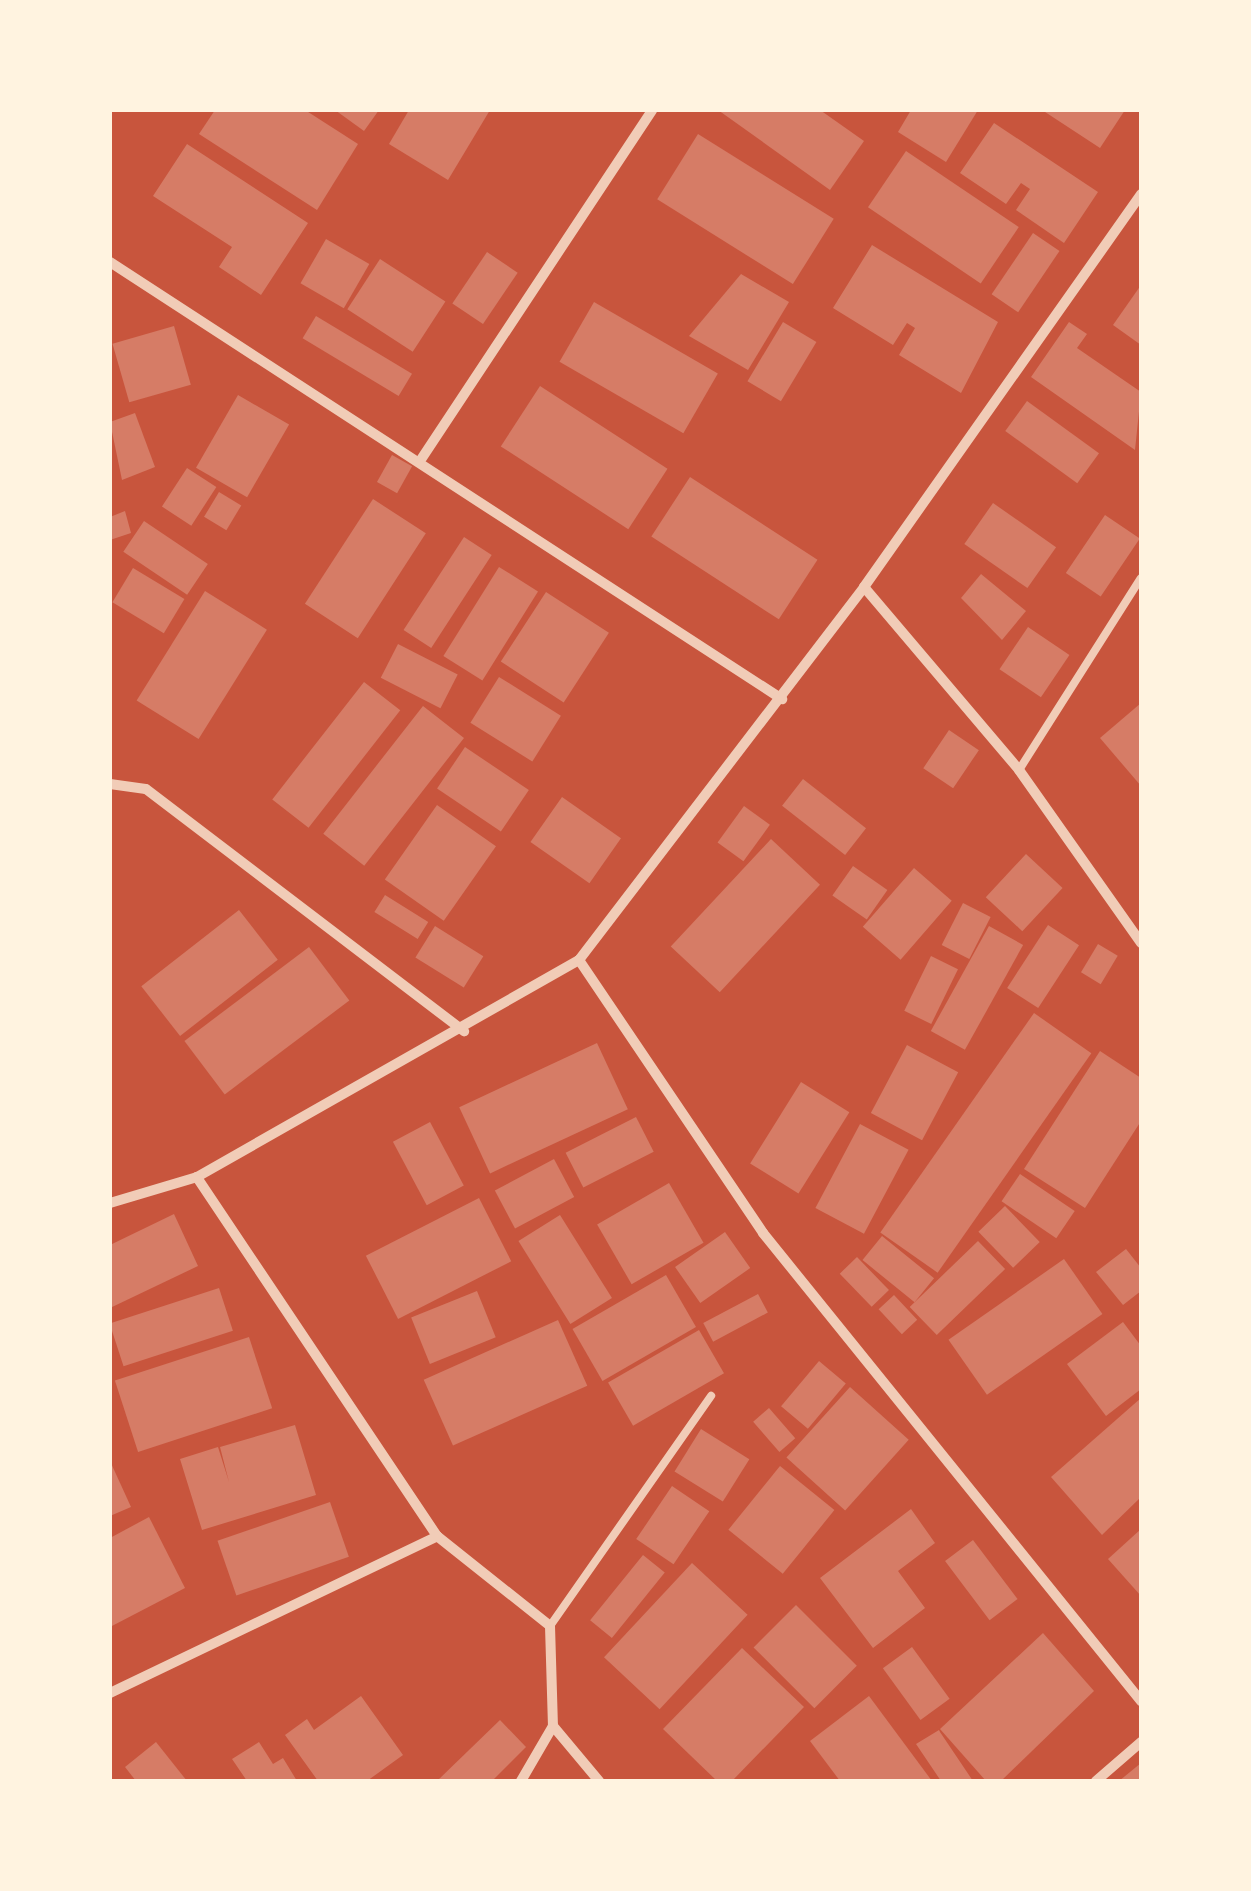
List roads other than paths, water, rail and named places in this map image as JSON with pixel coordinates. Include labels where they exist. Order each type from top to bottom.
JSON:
[{"type":"street","points":[[422,458],[652,110]]},
{"type":"street","points":[[110,1203],[198,1177],[464,1031],[579,960],[864,587],[1141,194]]},
{"type":"street","points":[[110,262],[422,458],[782,698]]},
{"type":"street","points":[[864,587],[1019,770],[1141,944]]},
{"type":"street","points":[[110,784],[146,789],[464,1031]]},
{"type":"street","points":[[579,960],[763,1233],[1141,1701]]},
{"type":"street","points":[[198,1177],[436,1536],[550,1626],[553,1726],[521,1781]]},
{"type":"street","points":[[110,1693],[436,1536]]},
{"type":"street","points":[[553,1726],[599,1781]]},
{"type":"street","points":[[1096,1781],[1141,1742]]},
{"type":"lane","points":[[1019,770],[1141,578]]},
{"type":"lane","points":[[550,1626],[711,1396]]}]
